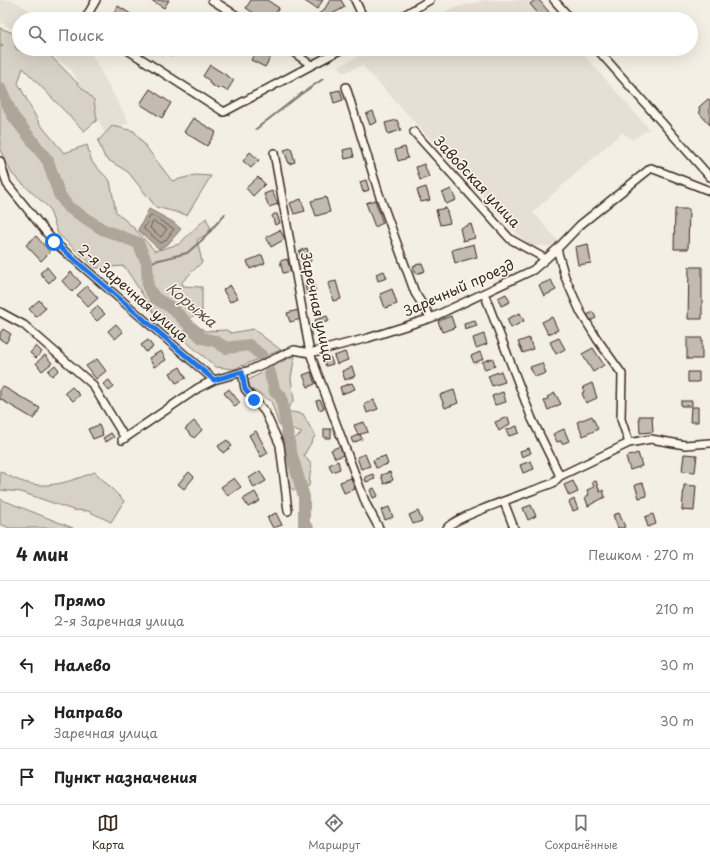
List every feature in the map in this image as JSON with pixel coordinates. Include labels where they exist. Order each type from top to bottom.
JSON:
[{"type":"street","points":[[89,12],[96,0]]},
{"type":"street","points":[[212,0],[231,12]]},
{"type":"street","points":[[355,0],[361,12]]},
{"type":"street","points":[[409,12],[430,0]]},
{"type":"street","points":[[554,0],[565,12]]},
{"type":"street","points":[[137,56],[224,112],[328,56]]},
{"type":"street","points":[[299,56],[311,65]]},
{"type":"street","points":[[603,56],[710,177]]},
{"type":"street","points":[[346,88],[379,194],[415,293],[431,318]]},
{"type":"street","name":"Заводская улица","points":[[414,132],[510,239],[546,259]]},
{"type":"street","name":"Заречная улица","points":[[274,154],[310,353],[366,504],[379,528]]},
{"type":"street","name":"2-я Заречная улица","points":[[0,161],[8,184],[54,242],[214,380]]},
{"type":"street","name":"Заречный проезд","points":[[0,312],[24,325],[92,384],[124,439],[198,388],[214,380],[242,372],[294,350],[310,353],[368,338],[431,318],[533,270],[557,249],[580,225],[651,168],[710,191]]},
{"type":"street","points":[[557,249],[565,277],[582,313],[597,339],[622,374],[621,419],[629,443]]},
{"type":"street","points":[[484,293],[532,418],[560,476]]},
{"type":"street","points":[[242,372],[245,389],[265,412],[280,445],[288,511]]},
{"type":"street","points":[[447,528],[449,524],[466,515],[553,483],[560,476],[629,443],[651,439],[685,444],[710,443]]},
{"type":"street","points":[[504,502],[514,528]]},
{"type":"shaded area","points":[[0,0],[12,0],[32,12],[12,12],[12,30],[0,22]]},
{"type":"shaded area","points":[[485,0],[537,0],[547,12],[444,12],[450,9]]},
{"type":"shaded area","points":[[0,28],[12,33],[12,56],[51,56],[94,100],[97,120],[84,131],[23,68],[18,83],[39,123],[64,153],[87,145],[92,162],[110,181],[116,212],[133,227],[155,251],[179,244],[206,218],[212,231],[197,240],[202,262],[182,282],[183,286],[202,287],[202,311],[188,319],[205,331],[227,330],[231,333],[253,329],[281,350],[234,369],[216,367],[157,317],[124,266],[96,268],[58,234],[49,208],[12,174],[0,150],[0,46],[3,45],[0,44]]},
{"type":"shaded area","points":[[53,56],[93,56],[129,123],[105,133],[72,70]]},
{"type":"shaded area","points":[[359,56],[585,56],[649,129],[632,140],[622,132],[533,212],[558,241],[552,246],[529,246],[362,65],[343,73],[339,66]]},
{"type":"shaded area","points":[[112,126],[134,131],[172,181],[195,175],[211,176],[187,215],[156,207],[128,172],[105,158],[98,141]]},
{"type":"shaded area","points":[[295,355],[291,378],[294,400],[286,411],[303,414],[315,436],[304,455],[311,464],[309,486],[293,490],[288,485],[284,446],[302,433],[279,425],[271,401],[251,389],[248,380]]},
{"type":"shaded area","points":[[0,471],[13,478],[36,485],[58,484],[95,472],[124,501],[111,522],[88,511],[73,510],[21,492],[0,490]]},
{"type":"shaded area","points":[[0,499],[73,528],[10,528],[0,524]]},
{"type":"water","points":[[149,209],[173,222],[181,229],[168,244],[159,249],[138,230]]},
{"type":"building","points":[[151,0],[169,0],[164,8]]},
{"type":"building","points":[[251,0],[267,0],[279,8],[276,12],[252,12],[246,8]]},
{"type":"building","points":[[303,0],[323,0],[317,9]]},
{"type":"building","points":[[330,0],[341,0],[345,7],[336,12],[321,12]]},
{"type":"building","points":[[535,0],[539,0],[549,12],[537,12],[530,4]]},
{"type":"building","points":[[118,6],[128,12],[115,12]]},
{"type":"building","points":[[253,56],[271,56],[265,67],[251,60]]},
{"type":"building","points":[[210,65],[234,80],[227,91],[220,87],[218,89],[209,83],[210,81],[203,76]]},
{"type":"building","points":[[150,89],[171,103],[162,118],[140,104]]},
{"type":"building","points":[[340,90],[343,100],[334,103],[331,92]]},
{"type":"building","points":[[708,99],[710,100],[710,125],[700,114],[699,107]]},
{"type":"building","points":[[373,111],[377,122],[370,125],[366,114]]},
{"type":"building","points":[[193,118],[216,132],[207,146],[184,132]]},
{"type":"building","points":[[397,120],[401,130],[388,134],[385,123]]},
{"type":"building","points":[[405,147],[408,158],[398,161],[395,150]]},
{"type":"building","points":[[291,148],[295,162],[289,164],[284,150]]},
{"type":"building","points":[[352,148],[354,157],[345,159],[343,150]]},
{"type":"building","points":[[250,152],[259,160],[251,168],[243,161]]},
{"type":"building","points":[[424,164],[429,177],[420,180],[416,167]]},
{"type":"building","points":[[258,177],[265,184],[253,196],[246,188]]},
{"type":"building","points":[[366,180],[369,190],[363,192],[360,182]]},
{"type":"building","points":[[426,187],[430,200],[421,202],[417,190]]},
{"type":"building","points":[[451,189],[456,200],[446,204],[442,193]]},
{"type":"building","points":[[272,191],[278,204],[269,207],[264,194]]},
{"type":"building","points":[[326,197],[330,212],[316,216],[311,201]]},
{"type":"building","points":[[301,199],[305,211],[294,214],[290,203]]},
{"type":"building","points":[[375,200],[383,223],[375,227],[366,203]]},
{"type":"building","points":[[446,208],[450,223],[440,225],[436,210]]},
{"type":"building","points":[[675,209],[689,209],[688,249],[674,249]]},
{"type":"building","points":[[277,214],[280,223],[275,225],[272,216]]},
{"type":"building","points":[[471,224],[475,238],[463,241],[460,228]]},
{"type":"building","points":[[280,230],[285,239],[271,247],[266,237]]},
{"type":"building","points":[[36,236],[50,252],[41,261],[26,245]]},
{"type":"building","points":[[474,244],[477,257],[455,263],[452,250]]},
{"type":"building","points":[[588,244],[591,263],[578,265],[575,247]]},
{"type":"building","points":[[307,248],[311,261],[303,264],[299,251]]},
{"type":"building","points":[[262,255],[265,263],[250,269],[247,261]]},
{"type":"building","points":[[287,259],[291,271],[283,273],[280,261]]},
{"type":"building","points":[[422,263],[425,271],[416,274],[413,266]]},
{"type":"building","points":[[47,267],[55,277],[49,283],[40,273]]},
{"type":"building","points":[[689,267],[702,267],[702,319],[688,319]]},
{"type":"building","points":[[384,271],[387,278],[378,281],[376,274]]},
{"type":"building","points":[[71,272],[81,283],[72,292],[62,281]]},
{"type":"building","points":[[551,280],[556,290],[544,296],[539,285]]},
{"type":"building","points":[[336,281],[341,299],[333,301],[328,283]]},
{"type":"building","points":[[313,282],[316,291],[307,294],[305,285]]},
{"type":"building","points":[[230,285],[238,298],[230,302],[223,290]]},
{"type":"building","points":[[87,286],[98,298],[88,307],[77,295]]},
{"type":"building","points":[[392,289],[397,304],[385,308],[380,294]]},
{"type":"building","points":[[506,294],[510,302],[501,306],[498,298]]},
{"type":"building","points":[[39,300],[46,308],[36,317],[29,309]]},
{"type":"building","points":[[97,306],[105,314],[97,321],[89,313]]},
{"type":"building","points":[[298,310],[301,319],[290,322],[287,313]]},
{"type":"building","points":[[593,312],[596,318],[590,321],[587,315]]},
{"type":"building","points":[[520,313],[524,321],[511,328],[507,319]]},
{"type":"building","points":[[327,316],[329,321],[317,325],[315,320]]},
{"type":"building","points":[[451,316],[455,328],[442,332],[438,321]]},
{"type":"building","points":[[552,317],[558,330],[548,334],[542,322]]},
{"type":"building","points":[[475,321],[477,326],[465,330],[464,324]]},
{"type":"building","points":[[116,324],[123,332],[115,339],[108,331]]},
{"type":"building","points":[[3,329],[11,334],[6,343],[0,339],[0,333]]},
{"type":"building","points":[[484,334],[487,344],[476,348],[473,338]]},
{"type":"building","points":[[529,338],[533,349],[523,353],[518,342]]},
{"type":"building","points":[[559,338],[565,349],[556,354],[550,342]]},
{"type":"building","points":[[687,338],[702,338],[702,359],[687,359]]},
{"type":"building","points":[[148,340],[153,347],[146,352],[141,345]]},
{"type":"building","points":[[36,346],[42,352],[36,358],[30,353]]},
{"type":"building","points":[[593,348],[604,365],[593,372],[582,354]]},
{"type":"building","points":[[161,351],[166,360],[154,367],[149,358]]},
{"type":"building","points":[[345,352],[348,360],[337,364],[334,356]]},
{"type":"building","points":[[480,352],[483,359],[474,363],[471,356]]},
{"type":"building","points":[[45,355],[52,363],[42,371],[36,363]]},
{"type":"building","points":[[330,357],[333,364],[326,366],[323,360]]},
{"type":"building","points":[[493,358],[495,366],[485,370],[482,362]]},
{"type":"building","points":[[97,359],[106,371],[96,379],[86,366]]},
{"type":"building","points":[[542,363],[546,373],[535,377],[530,367]]},
{"type":"building","points":[[55,365],[59,370],[52,376],[48,371]]},
{"type":"building","points":[[180,367],[186,378],[176,383],[170,373]]},
{"type":"building","points":[[352,367],[355,376],[345,380],[342,371]]},
{"type":"building","points":[[501,371],[505,382],[492,386],[488,376]]},
{"type":"building","points":[[311,372],[315,384],[308,387],[303,375]]},
{"type":"building","points":[[688,372],[699,372],[699,382],[688,382]]},
{"type":"building","points":[[109,380],[114,387],[109,391],[103,384]]},
{"type":"building","points":[[352,383],[355,389],[342,394],[340,387]]},
{"type":"building","points":[[592,383],[597,398],[586,403],[582,393],[584,392],[583,387]]},
{"type":"building","points":[[2,386],[40,408],[34,419],[0,399],[0,389]]},
{"type":"building","points":[[72,387],[80,395],[73,401],[65,393]]},
{"type":"building","points":[[229,389],[240,403],[235,407],[224,393]]},
{"type":"building","points":[[454,390],[458,403],[445,408],[440,395]]},
{"type":"building","points":[[503,392],[506,402],[495,405],[492,396]]},
{"type":"building","points":[[555,393],[561,404],[548,410],[544,401],[548,399],[547,397]]},
{"type":"building","points":[[320,400],[324,408],[319,410],[316,401]]},
{"type":"building","points":[[374,400],[378,409],[367,413],[364,404]]},
{"type":"building","points":[[681,401],[692,401],[692,406],[681,406]]},
{"type":"building","points":[[691,407],[698,407],[698,422],[690,422]]},
{"type":"building","points":[[592,416],[598,429],[583,436],[577,422]]},
{"type":"building","points":[[639,416],[652,416],[653,432],[640,433]]},
{"type":"building","points":[[508,417],[510,424],[499,431],[495,422]]},
{"type":"building","points":[[194,421],[202,430],[194,438],[185,429]]},
{"type":"building","points":[[364,422],[368,432],[358,435],[354,425]]},
{"type":"building","points":[[99,425],[103,435],[93,439],[88,429]]},
{"type":"building","points":[[517,426],[519,433],[509,436],[506,430]]},
{"type":"building","points":[[324,429],[331,429],[331,438],[324,438]]},
{"type":"building","points":[[564,429],[569,441],[562,444],[561,441],[557,442],[553,434]]},
{"type":"building","points":[[256,431],[268,453],[261,457],[249,435]]},
{"type":"building","points":[[111,433],[114,437],[106,442],[103,438]]},
{"type":"building","points":[[360,434],[362,439],[353,443],[351,438]]},
{"type":"building","points":[[227,440],[232,446],[223,453],[218,446]]},
{"type":"building","points":[[340,446],[344,455],[335,458],[331,450]]},
{"type":"building","points":[[529,448],[531,453],[522,457],[520,451]]},
{"type":"building","points":[[638,453],[642,466],[630,470],[626,457]]},
{"type":"building","points":[[365,454],[370,466],[361,469],[357,457]]},
{"type":"building","points":[[684,454],[697,455],[695,472],[682,471]]},
{"type":"building","points":[[385,456],[388,464],[376,468],[373,460]]},
{"type":"building","points":[[338,461],[340,469],[332,472],[329,465]]},
{"type":"building","points":[[531,461],[534,469],[523,473],[520,465]]},
{"type":"building","points":[[260,471],[266,481],[254,488],[249,478]]},
{"type":"building","points":[[189,472],[194,477],[184,489],[178,484]]},
{"type":"building","points":[[390,472],[393,480],[384,484],[381,475]]},
{"type":"building","points":[[373,474],[375,479],[366,482],[365,477]]},
{"type":"building","points":[[234,478],[241,487],[228,496],[221,487]]},
{"type":"building","points":[[351,478],[355,489],[344,493],[340,482]]},
{"type":"building","points":[[573,481],[578,492],[569,496],[564,485]]},
{"type":"building","points":[[596,481],[600,492],[603,490],[605,497],[588,506],[585,497],[589,495],[587,490],[594,487],[592,482]]},
{"type":"building","points":[[643,483],[647,496],[639,498],[635,485]]},
{"type":"building","points":[[684,485],[696,486],[694,511],[682,510]]},
{"type":"building","points":[[374,488],[378,496],[373,498],[370,490]]},
{"type":"building","points":[[255,492],[260,501],[248,507],[243,499]]},
{"type":"building","points":[[574,499],[578,509],[573,511],[569,502]]},
{"type":"building","points":[[531,505],[536,516],[528,520],[523,508]]},
{"type":"building","points":[[389,507],[393,517],[385,520],[381,510]]},
{"type":"building","points":[[418,511],[422,521],[413,524],[409,515]]},
{"type":"building","points":[[276,513],[282,525],[273,528],[267,517]]},
{"type":"building","points":[[619,513],[625,527],[622,528],[618,528],[613,515]]},
{"type":"building","points":[[653,514],[656,524],[648,527],[645,517]]},
{"type":"waterway","points":[[256,129],[323,79]]},
{"type":"waterway","name":"Корыжа","points":[[0,88],[13,116],[48,161],[59,194],[68,207],[102,229],[138,243],[147,263],[148,287],[155,298],[172,308],[202,338],[215,341],[226,348],[249,345],[261,355]]},
{"type":"waterway","points":[[147,263],[187,253],[202,240],[225,214]]},
{"type":"waterway","name":"Корыжа","points":[[270,373],[275,392],[281,396],[290,449],[304,497],[304,525],[308,528]]},
{"type":"route","points":[[54,242],[214,380],[242,372],[245,389],[254,400]]}]
